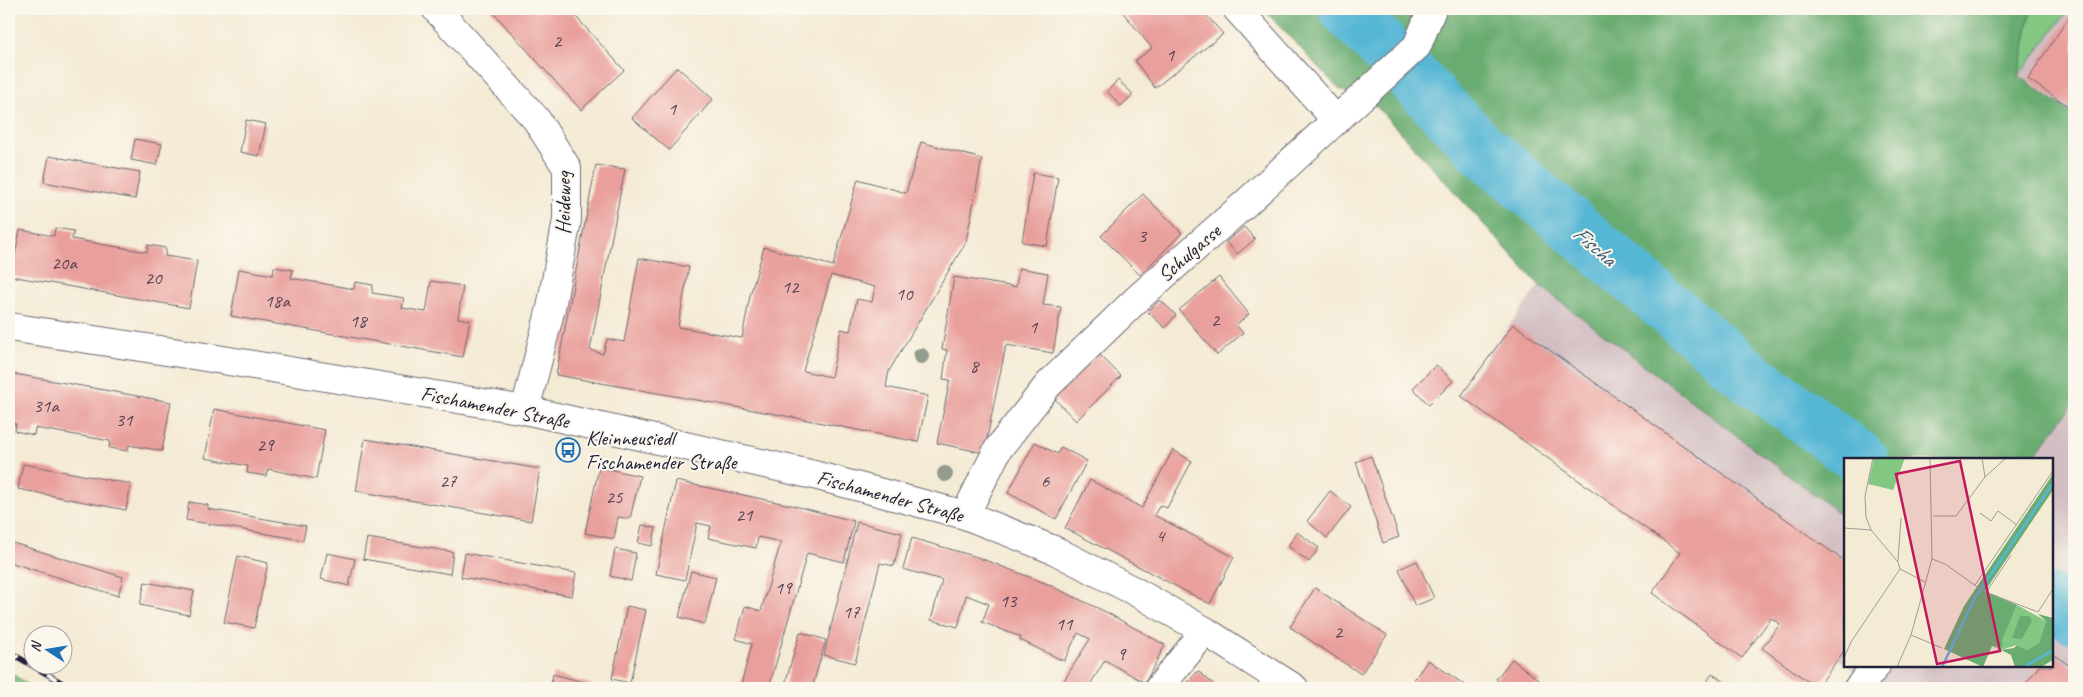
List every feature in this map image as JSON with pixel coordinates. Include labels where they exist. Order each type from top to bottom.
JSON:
[{"type":"street","name":"Heideweg","points":[[436,9],[536,119],[567,168],[567,220],[551,308],[525,410]]},
{"type":"street","points":[[1238,9],[1336,120]]},
{"type":"street","name":"Schulgasse","points":[[965,515],[998,449],[1048,385],[1137,299],[1246,203],[1417,46],[1432,9]]},
{"type":"street","name":"Fischamender Straße","points":[[9,327],[199,356],[525,410],[814,475],[965,515],[1054,550],[1136,592],[1205,631],[1294,688]]},
{"type":"street","points":[[1159,688],[1205,631]]},
{"type":"street","points":[[1858,688],[1875,667]]},
{"type":"shaded area","points":[[2069,9],[2074,9],[2074,115],[2019,76]]},
{"type":"shaded area","points":[[1539,285],[1844,517],[1844,663],[1459,396]]},
{"type":"shaded area","points":[[2074,403],[2074,688],[1881,688],[1850,667],[2053,667],[2053,458],[2033,458]]},
{"type":"green space","points":[[1263,9],[1402,9],[1420,27],[1439,9],[2031,9],[2019,76],[2074,115],[2074,403],[2033,458],[1844,458],[1844,517],[1539,285],[1377,107],[1339,89]]},
{"type":"green space","points":[[2031,9],[2069,9],[2019,76]]},
{"type":"green space","points":[[9,672],[33,688],[9,688]]},
{"type":"building","points":[[490,9],[569,9],[624,70],[581,110]]},
{"type":"building","points":[[1120,9],[1201,9],[1223,34],[1155,88],[1135,61],[1152,48]]},
{"type":"building","points":[[2071,14],[2074,16],[2074,110],[2028,79]]},
{"type":"building","points":[[677,67],[713,99],[669,150],[632,118]]},
{"type":"building","points":[[1118,80],[1133,94],[1121,106],[1107,91]]},
{"type":"building","points":[[246,120],[266,124],[259,156],[240,152]]},
{"type":"building","points":[[135,139],[162,144],[157,165],[131,160]]},
{"type":"building","points":[[921,142],[982,159],[966,242],[889,371],[886,387],[928,396],[918,442],[792,417],[556,375],[596,165],[625,169],[590,350],[603,354],[607,339],[624,342],[639,258],[689,267],[678,327],[742,338],[750,296],[764,247],[833,266],[858,179],[906,193]],"holes":[[[831,275],[875,287],[872,302],[857,299],[850,331],[841,329],[831,377],[803,371]]]},
{"type":"building","points":[[49,156],[140,172],[135,199],[44,182]]},
{"type":"building","points":[[1033,173],[1058,177],[1047,246],[1022,242]]},
{"type":"building","points":[[1143,194],[1182,233],[1140,275],[1101,236]]},
{"type":"building","points":[[1244,227],[1255,239],[1237,254],[1226,242]]},
{"type":"building","points":[[55,228],[74,231],[72,239],[147,252],[148,245],[166,248],[165,256],[197,261],[189,308],[11,276],[20,230],[54,236]]},
{"type":"building","points":[[274,267],[293,270],[291,278],[354,289],[355,282],[373,285],[372,293],[404,298],[402,308],[426,312],[431,281],[463,286],[458,318],[470,320],[463,357],[231,316],[239,269],[273,275]]},
{"type":"building","points":[[1019,268],[1048,273],[1043,305],[1061,307],[1053,353],[1006,345],[984,453],[937,443],[950,380],[943,379],[947,350],[942,349],[954,277],[1016,287]]},
{"type":"building","points":[[1219,277],[1249,314],[1236,325],[1243,333],[1217,355],[1179,310]]},
{"type":"building","points":[[1160,300],[1176,315],[1165,328],[1148,312]]},
{"type":"building","points":[[1513,324],[1844,561],[1844,651],[1817,688],[1762,648],[1780,624],[1771,618],[1742,658],[1652,593],[1680,553],[1461,396]]},
{"type":"building","points":[[1098,353],[1121,376],[1076,421],[1053,397]]},
{"type":"building","points":[[1436,365],[1453,381],[1429,405],[1413,388]]},
{"type":"building","points":[[9,373],[171,402],[162,451],[129,445],[128,451],[109,448],[110,441],[35,428],[34,435],[15,431],[16,424],[9,423]]},
{"type":"building","points":[[214,409],[325,430],[316,479],[268,469],[266,476],[247,473],[248,466],[205,458]]},
{"type":"building","points":[[365,439],[540,469],[531,521],[356,491]]},
{"type":"building","points":[[1035,442],[1057,454],[1061,447],[1087,461],[1056,519],[1008,493]]},
{"type":"building","points":[[1173,450],[1192,461],[1167,508],[1160,505],[1154,515],[1234,557],[1210,604],[1065,528],[1090,480],[1142,508]]},
{"type":"building","points":[[1371,456],[1399,537],[1383,543],[1356,462]]},
{"type":"building","points":[[23,464],[131,484],[126,510],[18,489]]},
{"type":"building","points":[[599,467],[640,476],[630,519],[618,517],[614,539],[585,533]]},
{"type":"building","points":[[676,481],[791,505],[854,521],[844,562],[807,553],[769,688],[740,688],[752,644],[736,639],[745,606],[761,611],[781,542],[758,537],[756,548],[708,538],[711,526],[697,523],[685,580],[656,574]]},
{"type":"building","points":[[1330,491],[1351,507],[1327,538],[1307,521]]},
{"type":"building","points":[[189,502],[208,505],[208,509],[306,526],[303,540],[186,520]]},
{"type":"building","points":[[857,522],[902,533],[894,566],[880,563],[855,663],[824,655]]},
{"type":"building","points":[[642,525],[656,528],[652,546],[638,543]]},
{"type":"building","points":[[1297,532],[1319,548],[1309,562],[1288,546]]},
{"type":"building","points":[[367,538],[453,552],[450,574],[363,559]]},
{"type":"building","points":[[912,538],[977,557],[1045,583],[1106,612],[1165,645],[1145,683],[1105,660],[1088,688],[1062,688],[1060,687],[1090,639],[1078,633],[1064,661],[1020,640],[1021,637],[982,622],[989,604],[966,595],[958,627],[931,620],[942,580],[903,569]]},
{"type":"building","points":[[10,542],[123,577],[118,596],[9,562]]},
{"type":"building","points":[[615,549],[636,553],[631,581],[610,576]]},
{"type":"building","points":[[327,553],[355,559],[349,586],[321,579]]},
{"type":"building","points":[[465,553],[576,573],[572,596],[461,577]]},
{"type":"building","points":[[238,556],[268,563],[254,628],[224,622]]},
{"type":"building","points":[[1417,561],[1434,598],[1415,606],[1399,569]]},
{"type":"building","points":[[691,571],[716,577],[705,624],[679,617]]},
{"type":"building","points":[[145,582],[194,591],[189,615],[140,605]]},
{"type":"building","points":[[1315,588],[1387,635],[1361,674],[1290,627]]},
{"type":"building","points":[[627,606],[646,610],[630,683],[612,679]]},
{"type":"building","points":[[800,632],[826,640],[812,688],[801,688],[785,684]]},
{"type":"building","points":[[2053,654],[2074,669],[2074,688],[2022,688],[2038,667],[2053,667]]},
{"type":"building","points":[[1512,659],[1540,681],[1534,688],[1507,688],[1496,679]]},
{"type":"building","points":[[1428,660],[1465,685],[1463,688],[1408,688]]},
{"type":"building","points":[[1198,671],[1218,688],[1183,688]]},
{"type":"building","points":[[553,674],[591,684],[590,688],[550,688]]},
{"type":"building","points":[[1712,674],[1735,688],[1703,688]]},
{"type":"waterway","name":"Fischa","points":[[1346,9],[1480,147],[1739,368],[1859,458]]},
{"type":"waterway","name":"Fischa","points":[[2053,602],[2074,617]]},
{"type":"railway","points":[[9,652],[71,688]]},
{"type":"place","name":"Kleinneusiedl Fischamender Straße","points":[[568,450]]}]
